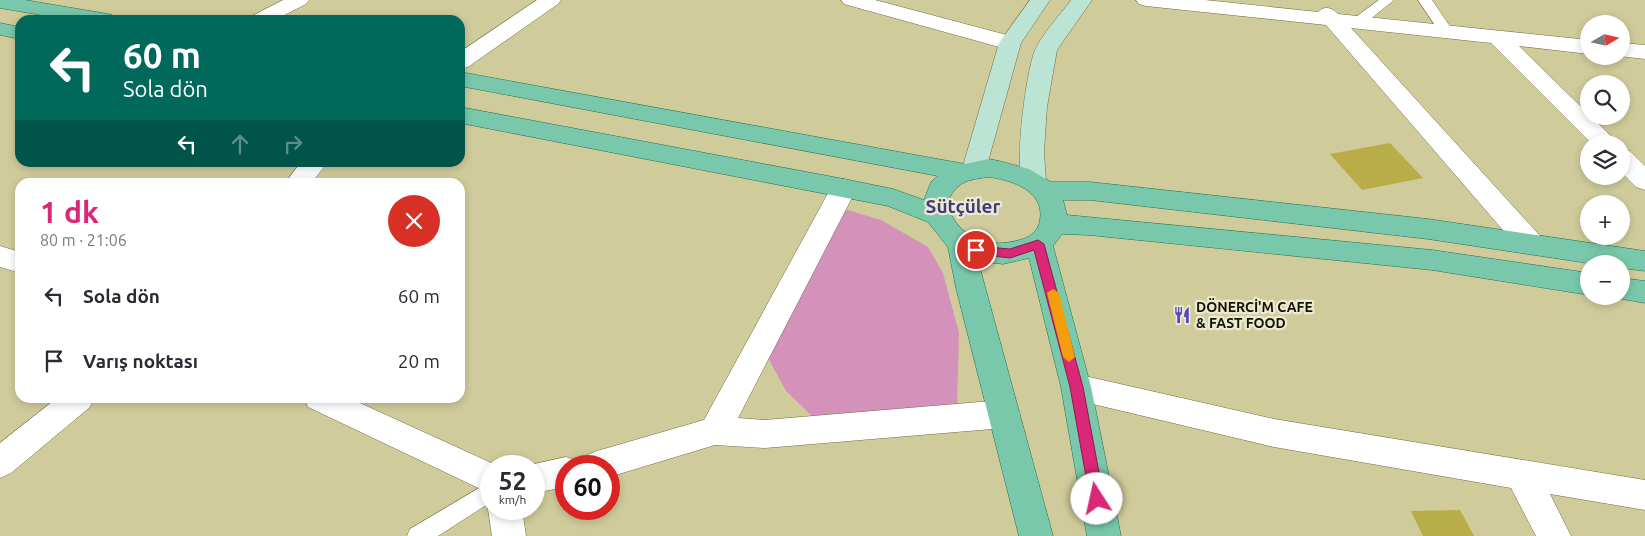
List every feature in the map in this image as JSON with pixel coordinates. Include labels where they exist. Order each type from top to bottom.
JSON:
[{"type":"main road","points":[[1082,0],[1046,50],[1035,107],[1032,152],[1038,186],[1051,201],[1054,213],[1046,234],[1104,536]]},
{"type":"main road","points":[[936,215],[937,194],[946,181],[968,170],[1010,43],[1038,1]]},
{"type":"main road","points":[[0,2],[78,15]]},
{"type":"main road","points":[[465,80],[968,170],[1005,169],[1038,186],[1428,229],[1645,261]]},
{"type":"main road","points":[[465,116],[893,198],[936,215],[949,234],[961,244],[993,254],[1010,254],[1046,234],[1089,225],[1432,260],[1580,283]]},
{"type":"main road","points":[[961,244],[970,288],[1036,536]]},
{"type":"main road","points":[[1630,290],[1645,292]]},
{"type":"street","points":[[269,15],[299,0]]},
{"type":"street","points":[[465,59],[551,0]]},
{"type":"street","points":[[851,0],[1010,43]]},
{"type":"street","points":[[1146,0],[1580,46]]},
{"type":"street","points":[[1314,0],[1531,244]]},
{"type":"street","points":[[1496,36],[1598,135]]},
{"type":"street","points":[[1630,51],[1645,52]]},
{"type":"street","points":[[1630,166],[1645,180]]},
{"type":"street","points":[[302,178],[312,167]]},
{"type":"street","points":[[715,431],[759,345],[807,261],[844,188]]},
{"type":"street","points":[[0,256],[15,261]]},
{"type":"street","points":[[1076,387],[1274,433],[1645,495]]},
{"type":"street","points":[[1,464],[73,403]]},
{"type":"street","points":[[330,403],[480,474]]},
{"type":"street","points":[[620,459],[715,431],[765,434],[1004,414]]},
{"type":"street","points":[[1522,475],[1554,536]]},
{"type":"street","points":[[507,520],[509,536]]},
{"type":"lane","points":[[1358,22],[1386,0]]},
{"type":"lane","points":[[1425,0],[1446,31]]},
{"type":"lane","points":[[418,536],[480,498]]},
{"type":"shaded area","points":[[844,209],[881,220],[928,247],[943,273],[959,333],[957,407],[815,419],[786,391],[766,354]]},
{"type":"building","points":[[1390,143],[1423,178],[1362,190],[1330,154]]},
{"type":"building","points":[[1460,510],[1474,536],[1423,536],[1411,511]]},
{"type":"slow traffic","points":[[1053,293],[1069,357]]},
{"type":"place","name":"DÖNERCİ'M CAFE & FAST FOOD","points":[[1182,315]]},
{"type":"district","name":"Sütçüler","points":[[963,206]]},
{"type":"route","points":[[976,250],[993,254],[1010,254],[1038,244],[1052,290],[1076,387],[1097,499]]}]
